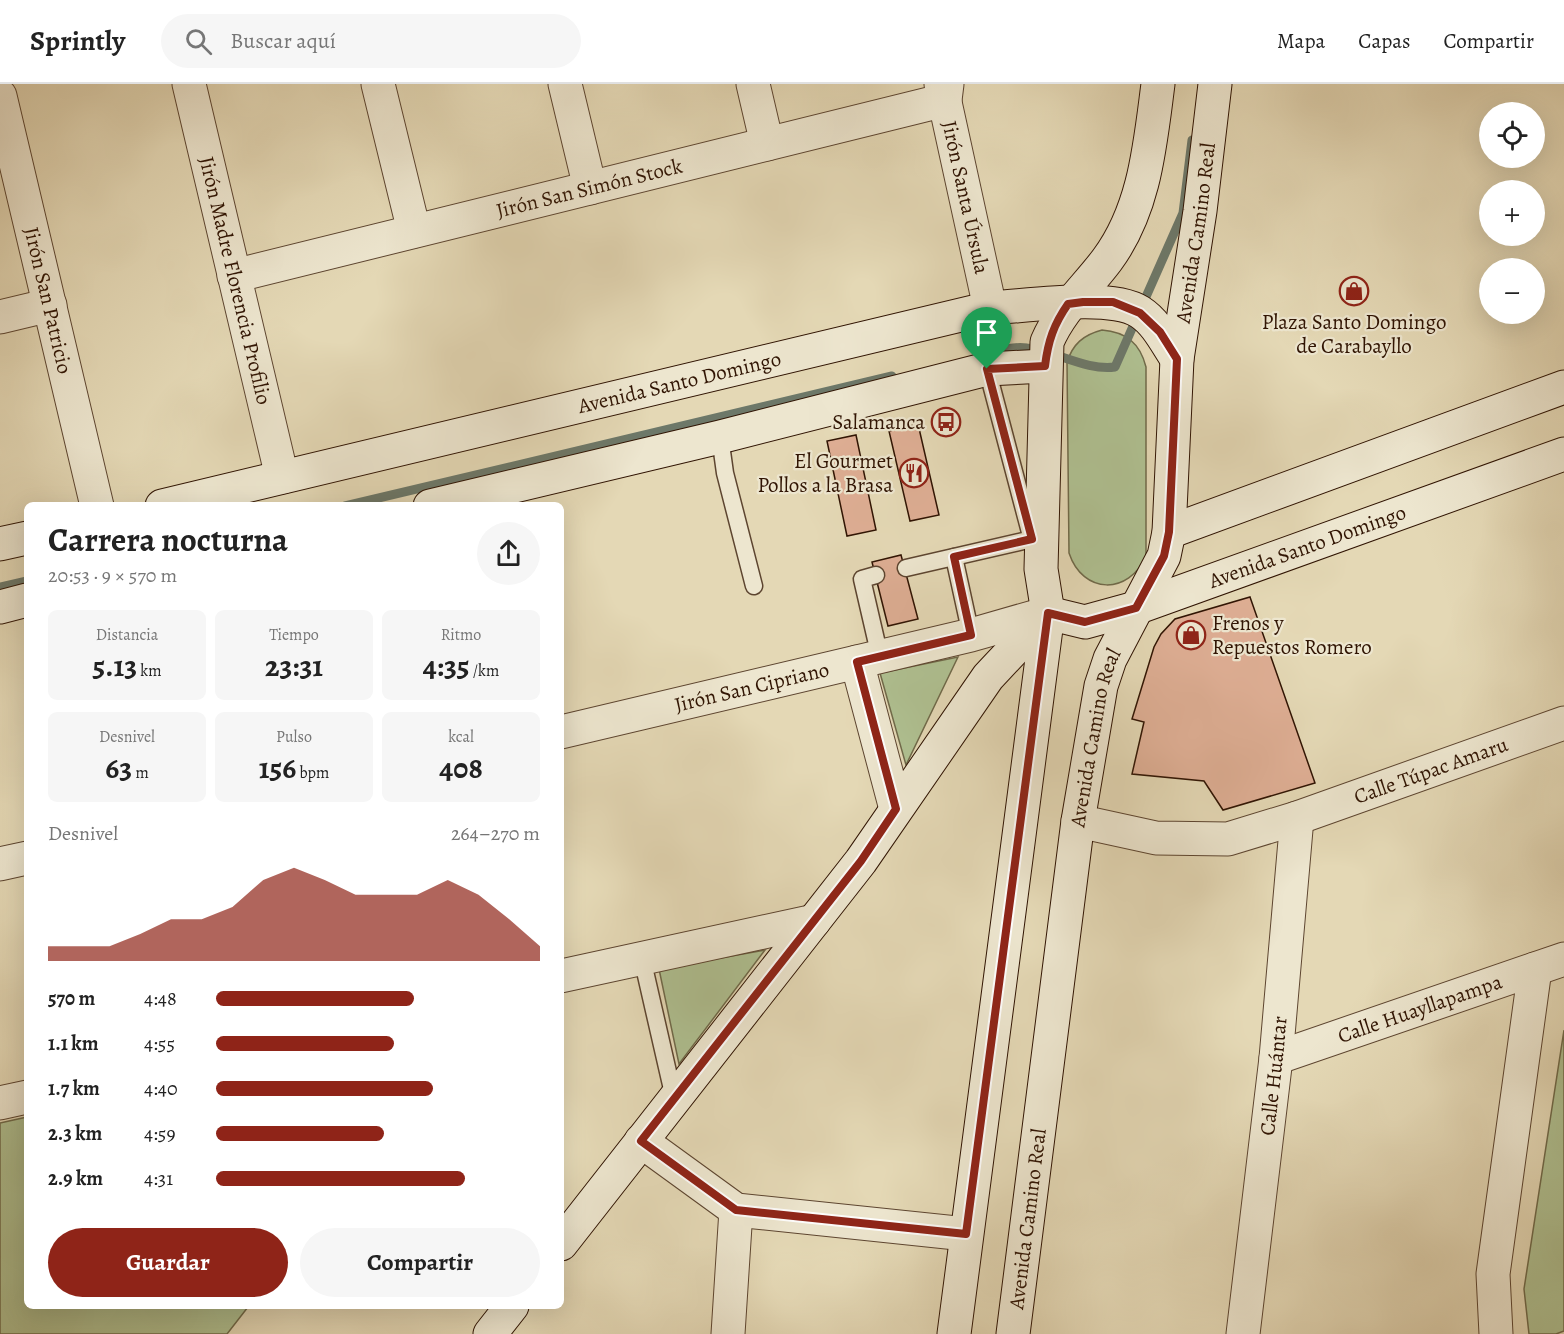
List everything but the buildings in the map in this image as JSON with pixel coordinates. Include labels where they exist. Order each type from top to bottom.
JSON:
[{"type":"street","name":"Jirón Madre Florencia Profilio","points":[[189,84],[282,477]]},
{"type":"street","points":[[378,84],[414,231]]},
{"type":"street","points":[[565,84],[590,188]]},
{"type":"street","points":[[753,84],[767,144]]},
{"type":"street","points":[[954,1334],[1048,613],[1036,554],[1047,342],[1056,321],[1068,304],[1108,259],[1132,214],[1146,171],[1158,84]]},
{"type":"street","name":"Avenida Camino Real","points":[[1012,1334],[1078,821],[1101,686],[1110,659],[1164,556],[1169,532],[1177,359],[1200,211],[1215,84]]},
{"type":"street","name":"Jirón San Simón Stock","points":[[234,276],[767,144],[944,89]]},
{"type":"street","name":"Jirón Santa Úrsula","points":[[944,89],[990,308]]},
{"type":"street","name":"Jirón San Patricio","points":[[2,117],[97,502]]},
{"type":"street","name":"Avenida Santo Domingo","points":[[179,502],[990,308],[1096,301],[1129,307],[1151,321],[1177,359]]},
{"type":"street","points":[[0,317],[50,305]]},
{"type":"street","points":[[447,502],[720,437],[987,369],[1045,366]]},
{"type":"street","points":[[1169,532],[1564,387]]},
{"type":"street","name":"Avenida Santo Domingo","points":[[1048,613],[1085,622],[1136,608],[1564,454]]},
{"type":"street","points":[[0,544],[24,539]]},
{"type":"street","points":[[0,607],[24,601]]},
{"type":"street","points":[[564,1240],[861,861],[988,677],[1048,613]]},
{"type":"street","name":"Jirón San Cipriano","points":[[564,731],[971,635],[1048,613]]},
{"type":"street","points":[[869,659],[896,809]]},
{"type":"street","name":"Calle Túpac Amaru","points":[[1078,821],[1156,838],[1228,839],[1298,818],[1564,723]]},
{"type":"street","name":"Calle Huántar","points":[[1243,1334],[1276,1058],[1298,818]]},
{"type":"street","points":[[0,864],[24,859]]},
{"type":"street","points":[[564,975],[814,921]]},
{"type":"street","points":[[1496,1334],[1493,1274],[1549,964]]},
{"type":"street","name":"Calle Huayllapampa","points":[[1276,1058],[1549,964]]},
{"type":"street","points":[[0,1103],[24,1098]]},
{"type":"street","points":[[641,1141],[736,1210],[966,1234]]},
{"type":"street","points":[[728,1334],[736,1210]]},
{"type":"street","points":[[490,1334],[510,1309]]},
{"type":"lane","points":[[906,568],[954,557],[1036,554],[987,369]]},
{"type":"lane","points":[[720,437],[725,473],[754,586]]},
{"type":"lane","points":[[954,557],[971,635]]},
{"type":"lane","points":[[869,659],[862,579],[876,575]]},
{"type":"lane","points":[[642,958],[675,1099]]},
{"type":"green space","points":[[1102,330],[1118,333],[1131,340],[1140,351],[1146,367],[1146,556],[1129,578],[1106,585],[1095,583],[1085,577],[1076,567],[1069,553],[1067,362],[1072,350],[1080,341]]},
{"type":"green space","points":[[958,657],[906,765],[880,673]]},
{"type":"green space","points":[[765,950],[679,1064],[659,969]]},
{"type":"green space","points":[[1564,1030],[1564,1331],[1556,1334],[1529,1334],[1524,1289]]},
{"type":"green space","points":[[24,1118],[24,1309],[246,1309],[227,1334],[0,1334],[0,1123]]},
{"type":"waterway","points":[[984,355],[1010,348],[1027,348],[1082,364],[1115,367],[1183,213],[1192,140]]},
{"type":"waterway","points":[[362,502],[892,376]]},
{"type":"waterway","points":[[0,587],[24,582]]},
{"type":"place","name":"Plaza Santo Domingo de Carabayllo","points":[[1354,291]]},
{"type":"place","name":"Salamanca","points":[[946,422]]},
{"type":"place","name":"El Gourmet Pollos a la Brasa","points":[[914,473]]},
{"type":"place","name":"Frenos y Repuestos Romero","points":[[1191,635]]},
{"type":"route","points":[[1096,301],[1113,302],[1140,313],[1160,332],[1177,359],[1169,532],[1164,556],[1151,584],[1136,608],[1085,622],[1048,613],[966,1234],[736,1210],[641,1141],[861,861],[896,809],[857,662],[971,635],[954,557],[1032,539],[987,369],[1045,366],[1047,342],[1056,321],[1068,304],[1096,301]]}]
